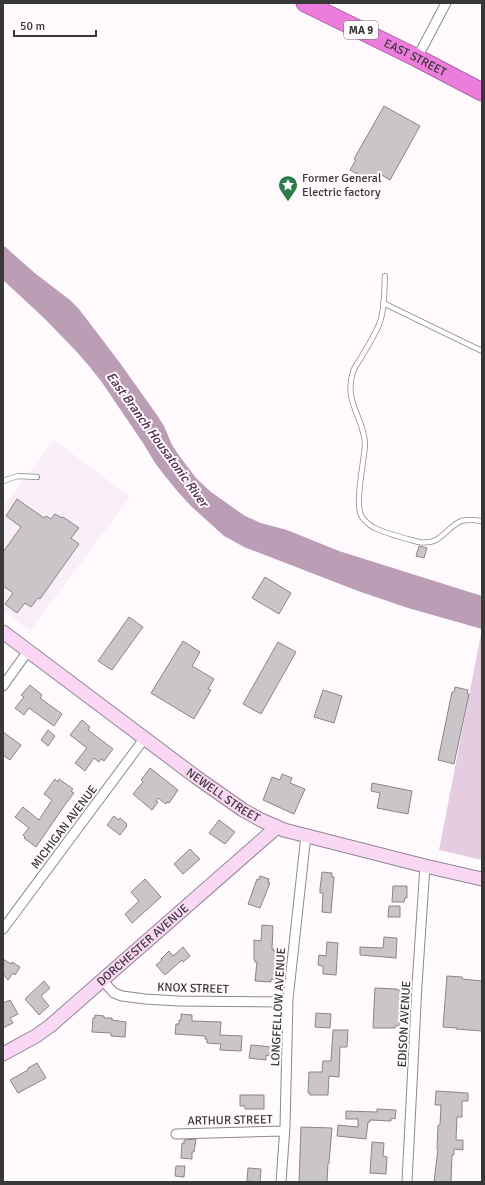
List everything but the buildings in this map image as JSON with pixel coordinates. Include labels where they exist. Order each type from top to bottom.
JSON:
[{"type":"highway","name":"EAST STREET","points":[[305,3],[482,92]]},
{"type":"street","points":[[417,58],[446,3]]},
{"type":"street","name":"NEWELL STREET","points":[[3,632],[144,739],[243,810],[284,830],[482,879]]},
{"type":"street","points":[[3,686],[28,651]]},
{"type":"street","name":"MICHIGAN AVENUE","points":[[3,929],[144,739]]},
{"type":"street","name":"DORCHESTER AVENUE","points":[[3,1054],[36,1036],[50,1026],[277,827]]},
{"type":"street","name":"LONGFELLOW AVENUE","points":[[281,1182],[288,1002],[306,835]]},
{"type":"street","name":"EDISON AVENUE","points":[[407,1182],[417,985],[425,866]]},
{"type":"street","name":"KNOX STREET","points":[[103,981],[114,993],[122,996],[178,1001],[288,1002]]},
{"type":"street","name":"ARTHUR STREET","points":[[176,1134],[284,1131]]},
{"type":"lane","points":[[385,276],[383,304],[379,325],[353,371],[350,388],[352,401],[361,426],[365,444],[359,503],[360,514],[367,523],[373,527],[412,540],[427,543],[438,539],[460,522],[469,520],[482,521]]},
{"type":"lane","points":[[383,304],[482,351]]},
{"type":"lane","points":[[3,481],[18,476],[37,477]]},
{"type":"shaded area","points":[[54,440],[130,497],[30,631],[3,611],[3,507]]},
{"type":"shaded area","points":[[482,629],[482,860],[439,850]]},
{"type":"water","name":"East Branch Housatonic River","points":[[3,245],[79,309],[157,415],[178,454],[196,478],[211,492],[245,516],[261,523],[287,530],[339,551],[482,596],[482,629],[408,608],[358,591],[244,547],[224,536],[192,507],[165,476],[101,381],[89,366],[45,319],[3,280]]},
{"type":"place","name":"Former General Electric factory","points":[[288,202]]}]
